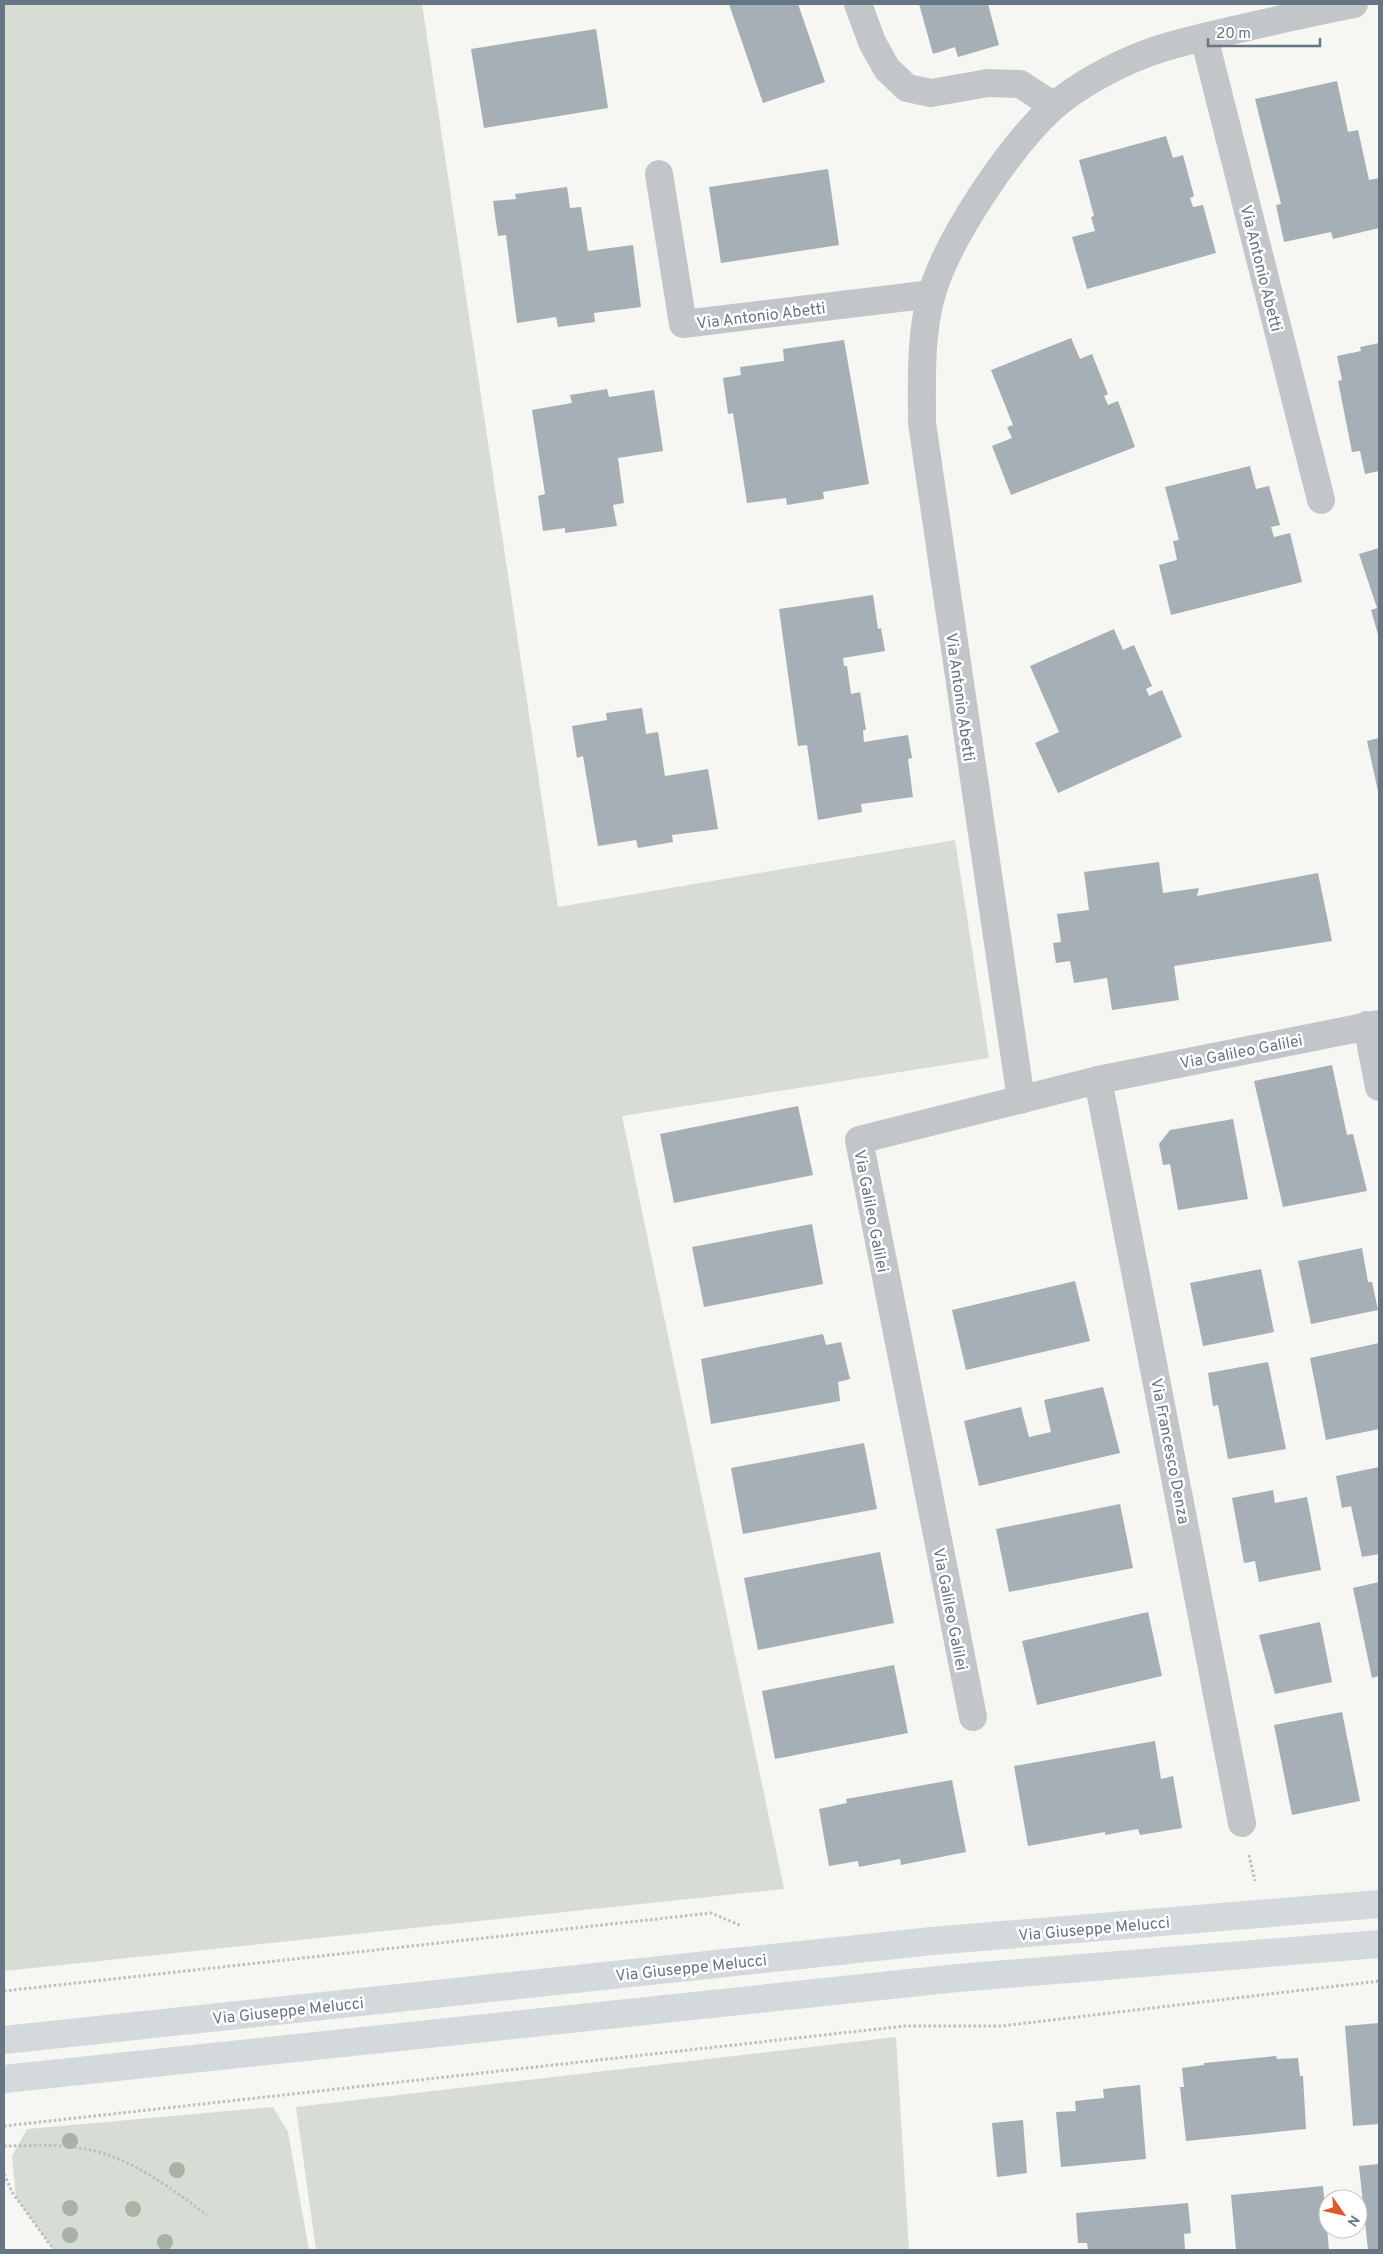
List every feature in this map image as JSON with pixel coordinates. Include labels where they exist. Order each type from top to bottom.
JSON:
[{"type":"main road","name":"Via Giuseppe Melucci","points":[[4,2040],[932,1941],[1379,1904]]},
{"type":"main road","points":[[4,2079],[956,1978],[1379,1944]]},
{"type":"street","points":[[858,4],[872,42],[887,69],[908,88],[931,93],[988,83],[1020,84],[1054,106]]},
{"type":"street","name":"Via Antonio Abetti","points":[[1021,1100],[922,423],[922,372],[925,323],[932,294],[951,248],[985,192],[1021,141],[1054,106],[1093,79],[1144,54],[1204,37],[1354,4]]},
{"type":"street","name":"Via Antonio Abetti","points":[[1204,37],[1321,500]]},
{"type":"street","name":"Via Antonio Abetti","points":[[659,174],[683,324],[932,294]]},
{"type":"street","points":[[1373,1024],[1379,1087]]},
{"type":"street","name":"Via Galileo Galilei","points":[[973,1717],[859,1140],[1098,1080],[1373,1024]]},
{"type":"street","name":"Via Francesco Denza","points":[[1098,1080],[1242,1823]]},
{"type":"path","points":[[4,1991],[710,1913],[747,1928]]},
{"type":"path","points":[[4,2126],[896,2027],[1001,2026],[1379,1981]]},
{"type":"path","points":[[4,2146],[73,2147],[123,2161],[152,2175],[207,2216]]},
{"type":"path","points":[[4,2174],[12,2192],[54,2250]]},
{"type":"shaded area","points":[[4,4],[422,4],[558,907],[955,840],[989,1058],[622,1116],[784,1889],[4,1971]]},
{"type":"shaded area","points":[[896,2037],[909,2250],[316,2250],[296,2107]]},
{"type":"shaded area","points":[[273,2107],[288,2132],[309,2250],[54,2250],[16,2198],[12,2156],[27,2129]]},
{"type":"building","points":[[729,4],[798,4],[825,82],[763,103]]},
{"type":"building","points":[[919,4],[988,4],[999,45],[958,57],[955,47],[933,54]]},
{"type":"building","points":[[596,29],[608,108],[484,128],[471,49]]},
{"type":"building","points":[[1337,81],[1348,132],[1358,130],[1369,180],[1379,178],[1379,228],[1333,239],[1331,232],[1284,242],[1276,205],[1281,204],[1255,99]]},
{"type":"building","points":[[1166,136],[1173,158],[1183,155],[1194,196],[1190,198],[1193,207],[1203,205],[1216,253],[1087,289],[1072,237],[1095,231],[1091,217],[1094,216],[1079,160]]},
{"type":"building","points":[[828,169],[839,245],[721,263],[709,187]]},
{"type":"building","points":[[567,187],[570,208],[581,207],[588,251],[633,245],[641,307],[594,313],[595,322],[558,327],[556,317],[517,323],[506,235],[498,236],[493,201],[516,199],[515,194]]},
{"type":"building","points":[[1071,338],[1080,359],[1092,354],[1108,394],[1104,396],[1108,405],[1118,401],[1135,447],[1011,495],[992,446],[1012,438],[1007,427],[1013,425],[991,370]]},
{"type":"building","points":[[844,340],[869,484],[823,492],[824,499],[787,505],[786,498],[747,503],[733,413],[728,414],[723,378],[741,375],[740,367],[784,361],[783,349]]},
{"type":"building","points":[[1379,343],[1379,471],[1365,474],[1360,451],[1352,452],[1338,381],[1342,380],[1337,356],[1361,351],[1360,347]]},
{"type":"building","points":[[607,389],[609,397],[654,390],[663,451],[618,458],[624,503],[613,505],[617,526],[565,533],[565,528],[543,531],[538,496],[545,494],[532,410],[572,403],[570,395]]},
{"type":"building","points":[[1250,466],[1256,489],[1269,486],[1280,525],[1271,527],[1274,537],[1290,533],[1302,582],[1171,615],[1159,565],[1177,560],[1173,541],[1179,540],[1165,487]]},
{"type":"building","points":[[1379,548],[1379,638],[1371,610],[1377,608],[1359,554]]},
{"type":"building","points":[[873,595],[878,629],[881,628],[885,651],[843,658],[844,666],[847,666],[851,694],[860,692],[866,730],[863,730],[864,742],[908,735],[912,758],[908,759],[913,797],[861,804],[862,812],[818,820],[807,745],[798,746],[779,609]]},
{"type":"building","points":[[1114,629],[1123,650],[1134,645],[1152,686],[1146,689],[1149,696],[1162,690],[1182,737],[1058,793],[1035,743],[1059,732],[1030,666]]},
{"type":"building","points":[[642,708],[646,734],[658,732],[665,776],[708,769],[718,829],[672,835],[673,842],[638,848],[636,840],[598,846],[583,756],[577,758],[572,726],[607,720],[606,713]]},
{"type":"building","points":[[1379,738],[1379,791],[1378,791],[1367,741]]},
{"type":"building","points":[[1159,862],[1163,893],[1199,888],[1197,896],[1318,873],[1332,941],[1174,966],[1179,1000],[1112,1010],[1107,978],[1074,983],[1070,961],[1056,963],[1053,943],[1061,942],[1057,914],[1089,910],[1084,872]]},
{"type":"building","points":[[1332,1065],[1347,1135],[1353,1134],[1367,1191],[1283,1207],[1254,1081]]},
{"type":"building","points":[[798,1106],[813,1175],[674,1203],[660,1134]]},
{"type":"building","points":[[1233,1119],[1248,1199],[1178,1210],[1170,1164],[1163,1165],[1159,1144],[1170,1130]]},
{"type":"building","points":[[812,1224],[823,1284],[704,1307],[692,1247]]},
{"type":"building","points":[[1362,1248],[1368,1282],[1372,1282],[1378,1310],[1311,1324],[1298,1261]]},
{"type":"building","points":[[1261,1269],[1274,1332],[1203,1346],[1190,1283]]},
{"type":"building","points":[[1075,1281],[1090,1341],[966,1370],[952,1310]]},
{"type":"building","points":[[823,1334],[826,1345],[841,1342],[850,1379],[838,1382],[840,1401],[711,1424],[701,1359]]},
{"type":"building","points":[[1379,1343],[1379,1429],[1326,1440],[1310,1358]]},
{"type":"building","points":[[1268,1362],[1286,1449],[1228,1459],[1218,1405],[1213,1406],[1208,1373]]},
{"type":"building","points":[[1103,1387],[1120,1453],[979,1486],[964,1421],[1021,1407],[1029,1437],[1051,1432],[1044,1400]]},
{"type":"building","points":[[864,1443],[877,1509],[743,1534],[731,1468]]},
{"type":"building","points":[[1379,1467],[1379,1554],[1362,1557],[1351,1506],[1342,1508],[1336,1476]]},
{"type":"building","points":[[1273,1490],[1275,1503],[1307,1497],[1321,1570],[1259,1582],[1255,1561],[1244,1563],[1232,1498]]},
{"type":"building","points":[[1120,1504],[1133,1568],[1009,1592],[996,1529]]},
{"type":"building","points":[[880,1552],[894,1623],[758,1650],[744,1578]]},
{"type":"building","points":[[1379,1582],[1379,1676],[1372,1678],[1353,1588]]},
{"type":"building","points":[[1148,1612],[1162,1676],[1037,1705],[1022,1641]]},
{"type":"building","points":[[1320,1622],[1332,1682],[1275,1694],[1259,1635]]},
{"type":"building","points":[[894,1665],[908,1733],[775,1759],[762,1691]]},
{"type":"building","points":[[1342,1712],[1360,1801],[1292,1815],[1274,1725]]},
{"type":"building","points":[[1155,1741],[1161,1779],[1173,1776],[1182,1828],[1140,1835],[1138,1829],[1105,1835],[1105,1832],[1028,1846],[1014,1766]]},
{"type":"building","points":[[952,1780],[966,1852],[901,1865],[900,1859],[859,1867],[858,1861],[829,1866],[819,1809],[847,1803],[846,1799]]},
{"type":"building","points":[[1379,2023],[1379,2124],[1353,2126],[1345,2026]]},
{"type":"building","points":[[1276,2056],[1277,2059],[1298,2058],[1300,2076],[1303,2076],[1306,2129],[1186,2141],[1180,2087],[1184,2087],[1182,2068],[1204,2065],[1204,2063]]},
{"type":"building","points":[[1140,2085],[1146,2159],[1061,2167],[1056,2112],[1076,2111],[1075,2101],[1104,2098],[1103,2089]]},
{"type":"building","points":[[1023,2120],[1027,2173],[997,2177],[992,2123]]},
{"type":"building","points":[[1379,2164],[1379,2250],[1368,2250],[1368,2189],[1361,2189],[1359,2166]]},
{"type":"building","points":[[1323,2186],[1323,2189],[1318,2189],[1318,2239],[1328,2239],[1329,2250],[1236,2250],[1231,2195]]},
{"type":"building","points":[[1188,2203],[1191,2233],[1184,2234],[1185,2250],[1088,2250],[1087,2243],[1078,2243],[1076,2213]]}]
